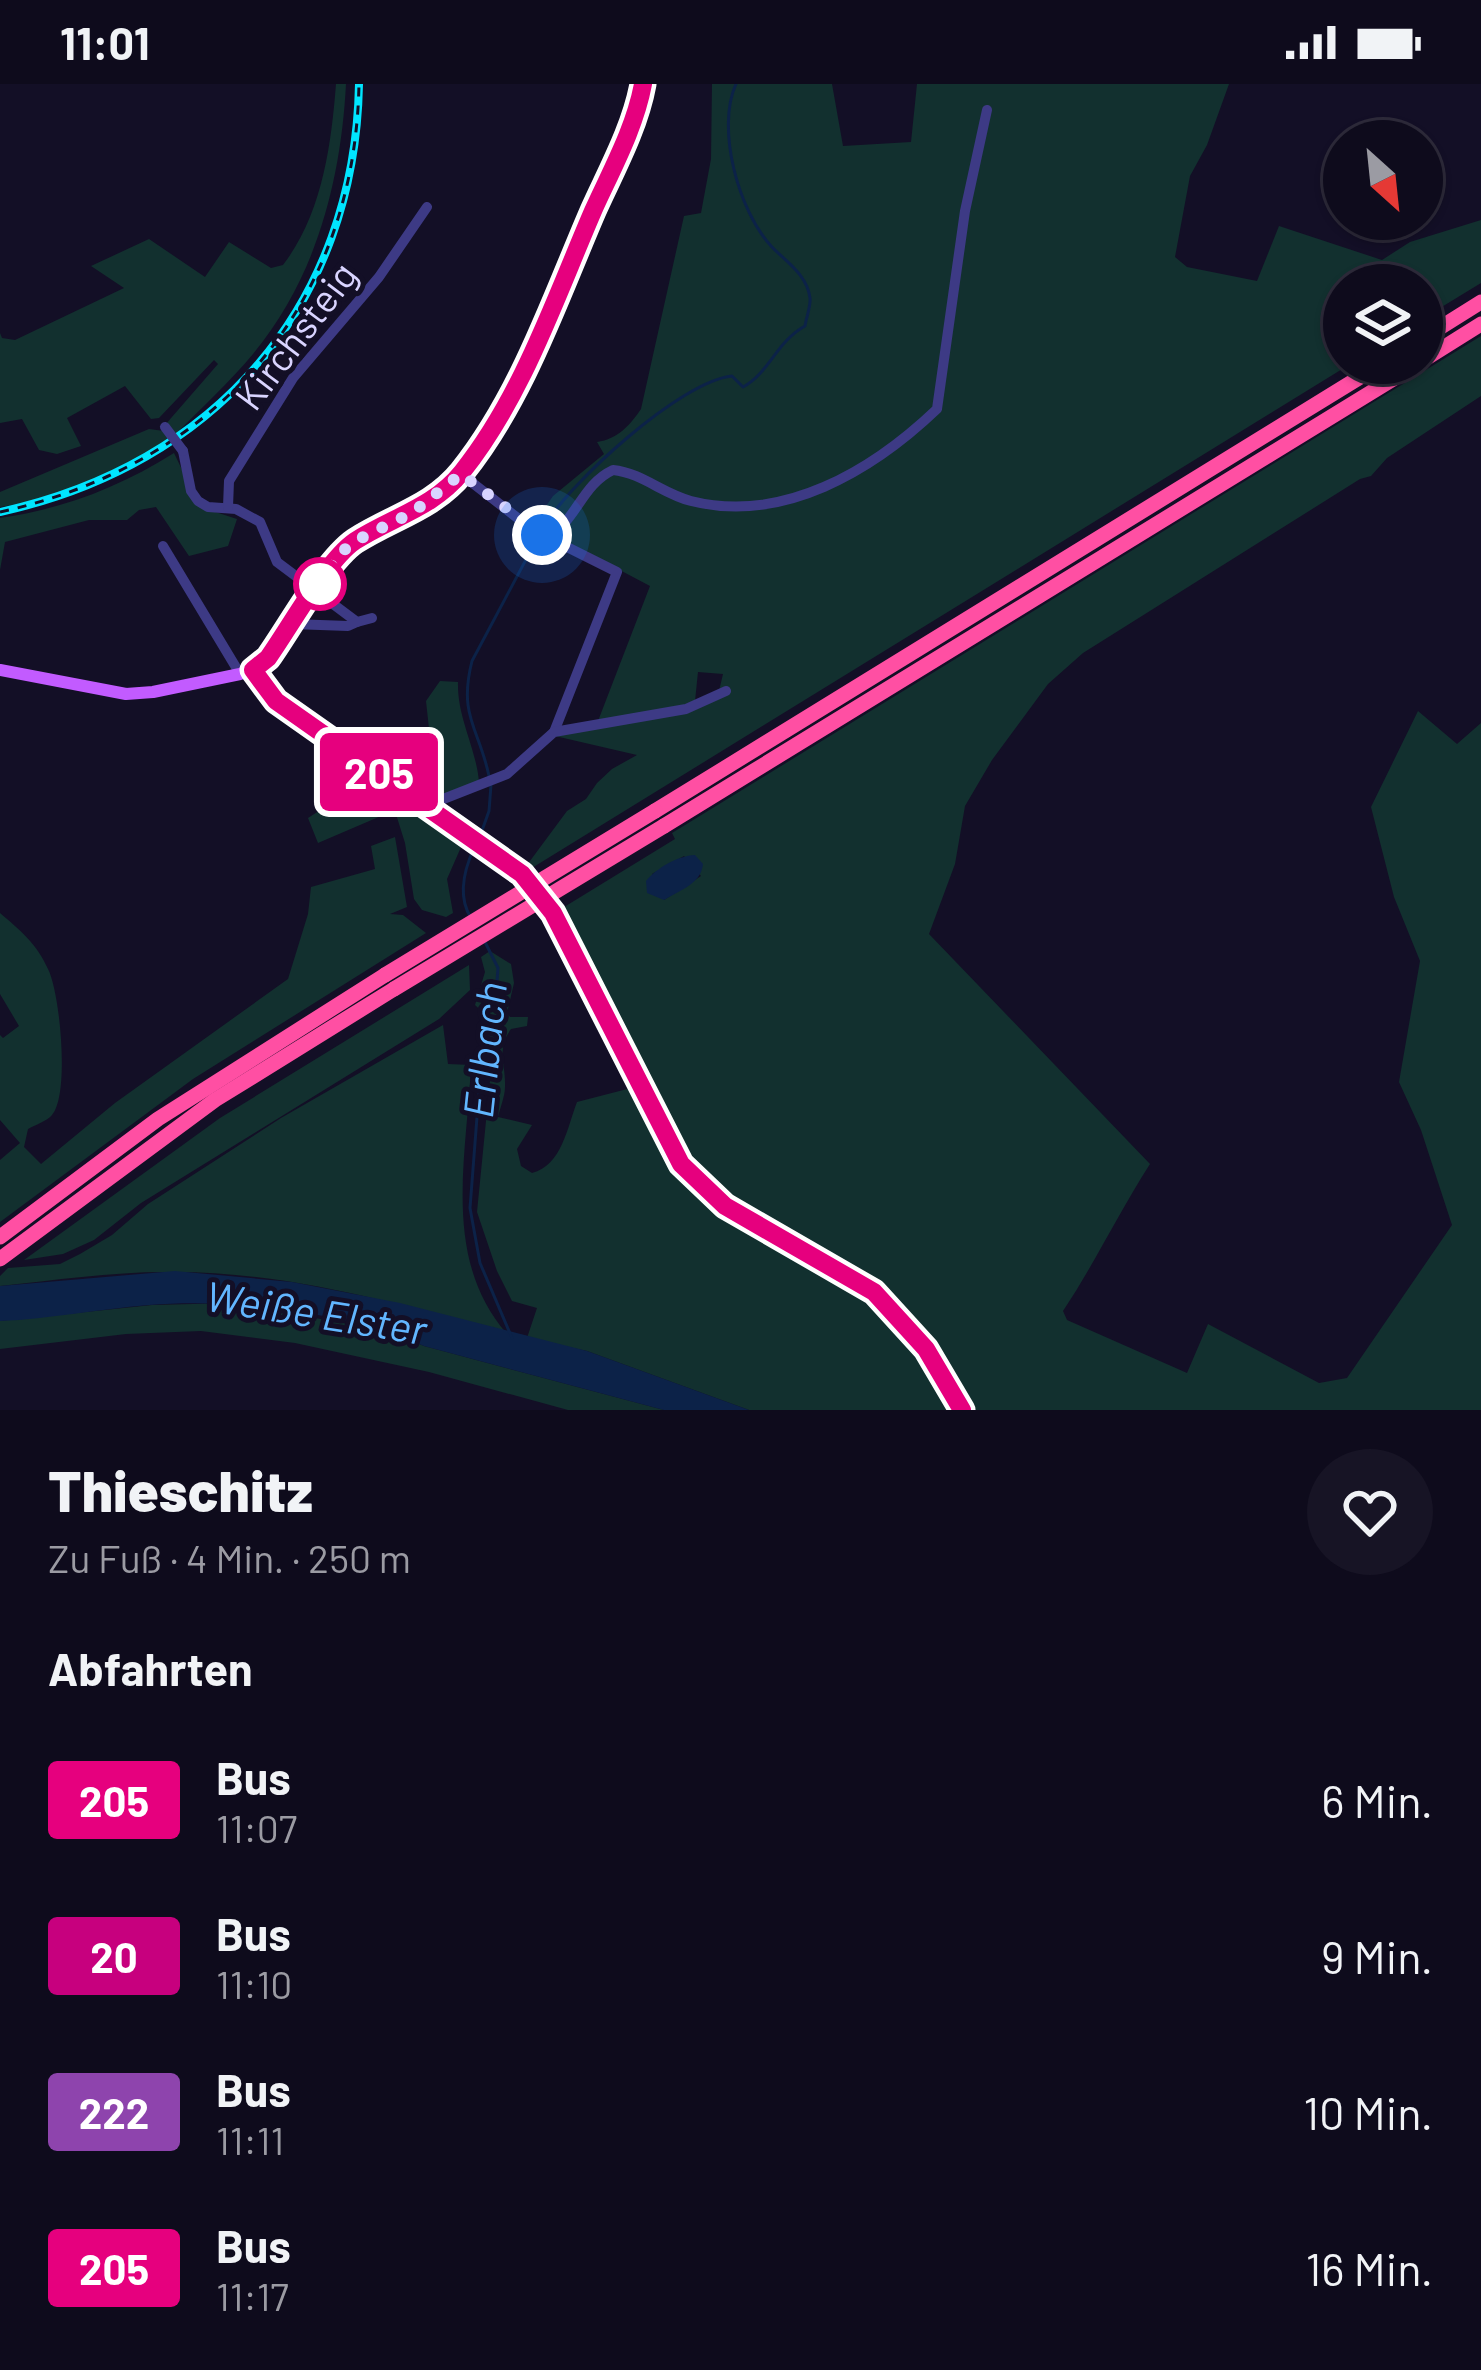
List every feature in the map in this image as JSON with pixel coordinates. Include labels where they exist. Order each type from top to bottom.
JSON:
[{"type":"highway","points":[[1443,326],[1481,302]]},
{"type":"highway","points":[[1443,348],[1481,325]]},
{"type":"highway","points":[[659,819],[1350,384]]},
{"type":"highway","points":[[2,1250],[390,982],[1383,384]]},
{"type":"main road","points":[[0,670],[126,694],[246,672],[268,658],[339,554],[412,513],[461,474],[515,388],[620,150],[643,84]]},
{"type":"main road","points":[[246,672],[276,701],[522,874]]},
{"type":"main road","points":[[553,913],[681,1164],[725,1206],[853,1278],[893,1310],[940,1368],[962,1410]]},
{"type":"street","points":[[541,534],[564,528],[591,484],[613,470],[634,474],[680,498],[725,508],[800,498],[854,472],[937,409],[965,211],[987,110]]},
{"type":"street","name":"Kirchsteig","points":[[228,507],[229,482],[293,378],[379,277],[427,207]]},
{"type":"street","points":[[165,427],[183,451],[191,491],[198,501],[208,507],[228,507],[260,522],[277,562],[357,622]]},
{"type":"street","points":[[428,805],[507,774],[554,732],[617,572],[541,534],[461,474]]},
{"type":"street","points":[[163,546],[246,672]]},
{"type":"street","points":[[292,624],[348,626],[372,618]]},
{"type":"street","points":[[554,732],[686,709],[727,691]]},
{"type":"green space","points":[[336,84],[346,84],[338,156],[309,261],[275,325],[215,395],[175,435],[165,425],[218,364],[214,360],[159,418],[151,419],[125,386],[67,418],[81,446],[57,454],[39,450],[22,419],[0,423],[0,333],[2,338],[15,340],[124,288],[91,266],[149,239],[205,277],[229,242],[271,268],[283,265],[316,202]]},
{"type":"green space","points":[[712,84],[832,84],[843,146],[911,142],[917,84],[1229,84],[1190,176],[1175,257],[1187,267],[1257,281],[1279,226],[1382,260],[1410,242],[1443,240],[1443,232],[1481,220],[1481,283],[1443,306],[1443,264],[1323,264],[1323,381],[527,871],[522,866],[567,811],[586,799],[612,769],[637,755],[555,736],[687,711],[719,691],[723,674],[698,672],[695,701],[685,706],[598,721],[650,586],[561,539],[537,519],[553,496],[604,454],[597,442],[623,430],[641,409],[684,216],[701,213],[711,159]]},
{"type":"green space","points":[[603,163],[615,173],[520,389],[509,381]]},
{"type":"green space","points":[[1481,336],[1481,396],[1387,458],[1371,476],[1083,653],[1048,684],[965,806],[955,864],[929,934],[1150,1164],[1063,1311],[1067,1320],[1187,1373],[1208,1324],[1319,1383],[1347,1378],[1452,1225],[1421,1130],[1399,1082],[1420,961],[1394,897],[1371,807],[1418,711],[1457,744],[1481,723],[1481,1410],[968,1410],[950,1375],[900,1311],[835,1262],[756,1220],[680,1150],[556,912],[675,839],[672,833],[1403,384],[1443,384],[1443,359]],"holes":[[[684,856],[701,876],[664,900],[652,874]]]},
{"type":"green space","points":[[149,429],[164,431],[171,440],[89,482],[0,507],[0,492]]},
{"type":"green space","points":[[174,453],[200,507],[237,519],[228,546],[189,556],[156,507],[139,510],[127,520],[89,520],[5,542],[0,570],[0,518],[90,495]]},
{"type":"green space","points":[[440,681],[458,682],[479,782],[444,796],[428,793],[435,748],[431,747],[426,701]]},
{"type":"green space","points":[[373,776],[388,813],[318,843],[308,818]]},
{"type":"green space","points":[[394,790],[465,838],[447,879],[453,913],[446,917],[422,910],[414,899],[405,843],[390,795]]},
{"type":"green space","points":[[395,837],[407,907],[390,914],[403,915],[426,933],[193,1079],[0,1222],[0,1160],[20,1143],[0,1120],[0,1035],[3,1038],[19,1026],[0,994],[0,913],[39,952],[56,999],[61,1087],[50,1117],[28,1129],[24,1147],[41,1164],[115,1103],[288,979],[308,914],[311,887],[375,869],[371,846]]},
{"type":"green space","points":[[490,951],[511,964],[514,983],[507,1013],[528,1017],[527,1026],[511,1029],[504,1044],[505,1091],[498,1117],[532,1125],[517,1149],[521,1166],[532,1173],[550,1162],[577,1102],[635,1087],[674,1162],[690,1180],[744,1229],[834,1275],[891,1316],[926,1363],[951,1410],[749,1410],[587,1351],[527,1338],[537,1308],[512,1301],[477,1212],[494,1040],[487,1037],[488,1017],[475,1005],[485,972],[481,957]]},
{"type":"green space","points":[[469,965],[470,990],[439,1019],[141,1203],[94,1240],[63,1254],[24,1260],[220,1118]]},
{"type":"green space","points":[[443,1025],[448,1064],[471,1065],[463,1171],[466,1240],[486,1304],[507,1334],[384,1301],[259,1277],[152,1272],[0,1286],[0,1276],[8,1268],[60,1264],[80,1254],[281,1118]]},
{"type":"green space","points":[[233,1303],[391,1332],[424,1346],[664,1410],[568,1410],[429,1372],[295,1343],[201,1331],[126,1334],[0,1349],[0,1321],[152,1305]]},
{"type":"water","points":[[695,855],[703,864],[689,886],[664,900],[647,893],[646,881],[656,872],[674,860]]},
{"type":"water","name":"Weiße Elster","points":[[175,1271],[292,1282],[400,1303],[587,1351],[749,1410],[664,1410],[424,1346],[360,1324],[289,1310],[183,1303],[0,1321],[0,1286]]},
{"type":"waterway","name":"Erlbach","points":[[543,528],[576,486],[657,414],[710,382],[732,376],[743,387],[805,326],[810,301],[805,282],[759,231],[740,191],[728,123],[736,84]]},
{"type":"waterway","name":"Erlbach","points":[[489,776],[469,709],[468,680],[472,661],[538,537]]},
{"type":"waterway","name":"Erlbach","points":[[479,839],[489,811],[491,785]]},
{"type":"waterway","name":"Erlbach","points":[[471,918],[464,883],[474,848]]},
{"type":"waterway","name":"Erlbach","points":[[485,942],[498,968],[485,1013],[470,1208],[480,1263],[512,1338]]},
{"type":"railway","points":[[0,512],[77,489],[146,457],[207,414],[259,364],[300,305],[331,238],[351,164],[359,84]]},
{"type":"bus line","name":"205","points":[[643,84],[620,150],[515,388],[493,427],[461,474],[437,496],[339,554],[268,658],[253,670],[276,701],[522,874],[553,913],[681,1164],[725,1206],[874,1292],[926,1349],[962,1410]]},
{"type":"route","points":[[320,584],[339,554],[412,513],[461,474],[542,535]]}]
